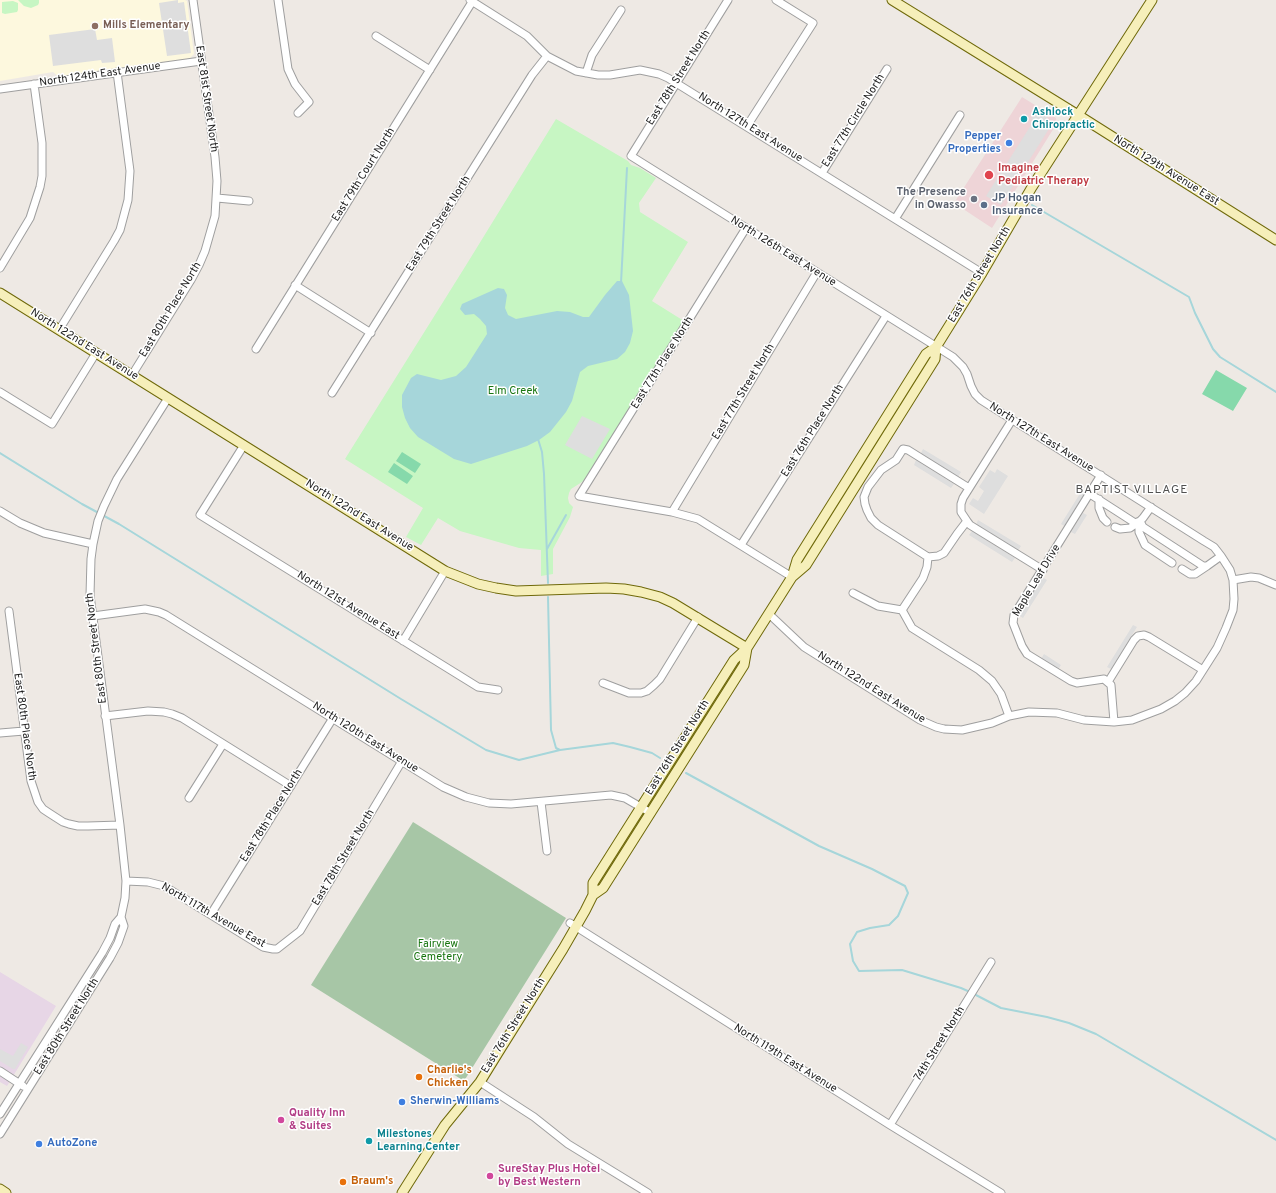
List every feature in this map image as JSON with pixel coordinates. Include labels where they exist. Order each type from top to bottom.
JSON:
[{"type":"main road","name":"North 129th Avenue East","points":[[892,0],[1276,240]]},
{"type":"main road","name":"East 76th Street North","points":[[593,895],[593,883],[734,660],[748,648],[792,577],[806,565],[935,359],[936,347],[982,273],[1032,187],[1152,0]]},
{"type":"main road","name":"North 122nd East Avenue","points":[[0,293],[445,571],[478,584],[516,591],[606,588],[641,592],[660,597],[673,603],[748,648]]},
{"type":"main road","name":"East 76th Street North","points":[[402,1193],[445,1125],[480,1082],[573,925],[593,895],[603,888],[651,813],[744,665],[748,648]]},
{"type":"main road","points":[[0,1189],[6,1193]]},
{"type":"street","name":"East 81st Street North","points":[[193,0],[215,157],[217,198]]},
{"type":"street","points":[[278,0],[288,69],[295,84],[309,102],[298,113]]},
{"type":"street","name":"East 78th Street North","points":[[631,156],[728,0]]},
{"type":"street","points":[[747,126],[813,22],[776,0]]},
{"type":"street","name":"North 127th East Avenue","points":[[471,1],[527,36],[547,56],[567,67],[586,73],[610,75],[640,70],[648,71],[659,74],[677,83],[982,273]]},
{"type":"street","name":"East 79th Court North","points":[[256,349],[430,70],[471,1]]},
{"type":"street","points":[[586,73],[587,66],[592,55],[621,10]]},
{"type":"street","points":[[376,36],[430,70]]},
{"type":"street","name":"East 79th Street North","points":[[332,393],[532,75],[547,56]]},
{"type":"street","name":"North 124th East Avenue","points":[[0,89],[201,61]]},
{"type":"street","name":"East 77th Circle North","points":[[822,173],[887,69]]},
{"type":"street","points":[[59,330],[120,230],[128,200],[130,171],[117,72]]},
{"type":"street","points":[[0,268],[30,218],[40,187],[43,170],[42,143],[34,84]]},
{"type":"street","points":[[895,219],[960,115]]},
{"type":"street","name":"North 126th East Avenue","points":[[631,156],[936,347]]},
{"type":"street","points":[[217,198],[249,200]]},
{"type":"street","name":"East 80th Place North","points":[[132,375],[199,265],[211,233],[217,198]]},
{"type":"street","name":"East 77th Place North","points":[[672,512],[580,496],[746,228]]},
{"type":"street","name":"East 77th Street North","points":[[672,512],[817,272]]},
{"type":"street","points":[[295,285],[371,333]]},
{"type":"street","name":"East 76th Place North","points":[[741,545],[886,316]]},
{"type":"street","name":"North 127th East Avenue","points":[[936,347],[958,362],[967,374],[975,394],[981,400],[1214,547],[1230,570],[1233,580]]},
{"type":"street","points":[[0,392],[52,424],[96,353]]},
{"type":"street","name":"East 80th Street North","points":[[0,1114],[102,953],[115,924],[121,917],[125,898],[126,881],[90,595],[90,576],[93,544],[98,521],[117,480],[168,398]]},
{"type":"street","points":[[1012,420],[969,488],[961,504],[961,512],[970,525],[1043,570]]},
{"type":"street","name":"North 121st Avenue East","points":[[244,445],[200,515],[478,687],[498,690]]},
{"type":"street","points":[[966,521],[944,552],[938,556],[928,557],[878,525],[871,518],[867,510],[864,497],[868,487],[881,470],[896,460],[903,449],[908,450],[969,488]]},
{"type":"street","name":"Maple Leaf Drive","points":[[1101,475],[1013,618],[1013,623],[1022,646],[1027,654],[1071,681],[1078,682],[1104,679],[1108,682]]},
{"type":"street","points":[[1090,494],[1135,522],[1140,522]]},
{"type":"street","points":[[1099,499],[1099,508],[1103,518],[1107,522]]},
{"type":"street","points":[[1115,527],[1120,529],[1130,528],[1140,522],[1151,507]]},
{"type":"street","points":[[0,510],[20,523],[44,533],[93,544]]},
{"type":"street","points":[[672,512],[698,519],[792,577]]},
{"type":"street","points":[[1140,522],[1139,532],[1145,544],[1172,563]]},
{"type":"street","points":[[1140,522],[1142,527],[1203,566],[1207,566]]},
{"type":"street","points":[[1182,569],[1190,574],[1195,574],[1221,556]]},
{"type":"street","points":[[902,610],[923,578],[927,567],[928,557]]},
{"type":"street","points":[[403,641],[445,571]]},
{"type":"street","points":[[1233,580],[1251,577],[1259,578],[1276,585]]},
{"type":"street","name":"North 122nd East Avenue","points":[[769,614],[804,647],[928,724],[944,729],[962,730],[992,723],[1009,716],[1030,712],[1057,713],[1084,720],[1114,722],[1132,720],[1161,709],[1185,693],[1196,681],[1217,648],[1233,610],[1233,580]]},
{"type":"street","points":[[853,593],[878,606],[902,610]]},
{"type":"street","name":"North 120th East Avenue","points":[[93,616],[145,609],[166,615],[443,787],[466,797],[489,803],[522,804],[611,795],[625,798],[651,813]]},
{"type":"street","points":[[902,610],[912,628],[979,670],[992,681],[1001,694],[1009,716]]},
{"type":"street","name":"East 80th Place North","points":[[9,611],[31,781],[38,802],[43,808],[63,822],[78,826],[120,825]]},
{"type":"street","points":[[603,683],[629,693],[641,693],[647,691],[660,679],[698,617]]},
{"type":"street","points":[[1114,722],[1111,685],[1108,682],[1138,636],[1144,635],[1149,637],[1204,670]]},
{"type":"street","points":[[105,716],[148,710],[164,712],[182,718],[291,786]]},
{"type":"street","name":"East 78th Place North","points":[[211,914],[333,718]]},
{"type":"street","points":[[0,732],[24,731]]},
{"type":"street","points":[[189,798],[223,744]]},
{"type":"street","name":"East 78th Street North","points":[[277,949],[300,931],[402,761]]},
{"type":"street","points":[[541,802],[547,851]]},
{"type":"street","name":"North 117th Avenue East","points":[[126,881],[148,882],[164,886],[264,947],[277,949]]},
{"type":"street","name":"East 80th Street North","points":[[0,1134],[110,958],[118,943],[124,926],[121,917]]},
{"type":"street","name":"North 119th East Avenue","points":[[573,925],[890,1125],[1001,1193]]},
{"type":"street","name":"74th Street North","points":[[890,1125],[991,962]]},
{"type":"street","points":[[0,1071],[28,1089]]},
{"type":"street","points":[[480,1082],[534,1116],[568,1144],[648,1193]]},
{"type":"shaded area","name":"Mills Elementary","points":[[0,0],[185,0],[187,1],[194,54],[187,59],[95,72],[59,77],[53,72],[0,81]]},
{"type":"shaded area","points":[[178,0],[178,3],[184,2],[191,53],[167,56],[159,3]]},
{"type":"shaded area","points":[[95,29],[97,40],[112,38],[115,62],[102,63],[101,60],[53,66],[49,35]]},
{"type":"shaded area","points":[[1022,97],[1056,118],[1057,123],[992,228],[954,203]]},
{"type":"shaded area","points":[[1038,108],[1049,115],[1046,120],[1052,124],[1001,205],[986,196],[1033,122],[1037,125],[1038,123],[1031,119]]},
{"type":"shaded area","points":[[582,416],[610,429],[592,459],[565,445]]},
{"type":"shaded area","points":[[923,449],[961,472],[958,477],[921,453]]},
{"type":"shaded area","points":[[916,460],[954,484],[951,488],[914,465]]},
{"type":"shaded area","points":[[997,469],[1008,476],[984,514],[969,504],[973,498],[978,501],[984,491],[979,487],[990,470],[995,473]]},
{"type":"shaded area","points":[[1081,492],[1086,495],[1066,527],[1061,524]]},
{"type":"shaded area","points":[[1083,513],[1087,515],[1075,534],[1071,532]]},
{"type":"shaded area","points":[[978,520],[1021,546],[1018,551],[976,525]]},
{"type":"shaded area","points":[[972,531],[1015,558],[1012,562],[969,535]]},
{"type":"shaded area","points":[[1042,577],[1047,580],[1023,618],[1018,615]]},
{"type":"shaded area","points":[[1133,625],[1137,627],[1111,669],[1107,667]]},
{"type":"shaded area","points":[[1044,654],[1061,665],[1058,670],[1041,659]]},
{"type":"shaded area","points":[[0,972],[56,1006],[7,1086],[0,1082]]},
{"type":"shaded area","points":[[21,1043],[28,1047],[15,1069],[0,1061],[0,1049],[13,1056]]},
{"type":"green space","points":[[18,0],[39,0],[39,3],[31,8],[24,6]]},
{"type":"green space","points":[[13,1],[18,3],[17,12],[2,13],[2,2]]},
{"type":"green space","name":"Elm Creek","points":[[556,119],[628,161],[631,165],[640,168],[656,178],[639,203],[640,212],[688,242],[652,301],[684,321],[586,478],[571,489],[568,498],[569,503],[573,507],[570,517],[553,549],[553,574],[541,576],[541,550],[519,548],[460,531],[438,518],[421,545],[406,537],[423,508],[345,459]]},
{"type":"green space","points":[[1216,370],[1247,388],[1233,411],[1202,394]]},
{"type":"green space","points":[[402,452],[421,464],[415,473],[396,461]]},
{"type":"green space","points":[[394,463],[413,476],[407,484],[388,472]]},
{"type":"green space","name":"Fairview Cemetery","points":[[413,822],[566,918],[464,1081],[311,985]]},
{"type":"water","points":[[617,281],[622,281],[629,295],[633,331],[630,343],[625,352],[617,359],[588,366],[580,372],[572,401],[566,412],[550,432],[539,440],[527,446],[471,464],[454,459],[418,437],[410,428],[402,407],[402,395],[411,378],[417,374],[441,380],[456,376],[466,367],[487,334],[486,326],[480,319],[474,314],[465,315],[460,309],[462,304],[498,288],[504,289],[507,295],[505,308],[508,315],[516,319],[557,311],[570,312],[583,317],[589,317]]},
{"type":"waterway","points":[[621,283],[627,168]]},
{"type":"waterway","points":[[1032,205],[1189,297],[1195,313],[1213,349],[1220,357],[1276,392]]},
{"type":"waterway","points":[[538,439],[542,452],[544,474],[548,583]]},
{"type":"waterway","points":[[0,453],[82,504],[119,524],[486,750],[519,760],[560,750],[613,743],[652,753],[660,758]]},
{"type":"waterway","points":[[547,549],[566,515]]},
{"type":"waterway","points":[[548,597],[551,730],[556,748],[560,750]]},
{"type":"waterway","points":[[686,773],[819,846],[872,869],[905,886],[908,893],[898,916],[889,925],[857,932],[850,944],[853,961],[859,971],[902,970],[970,992]]},
{"type":"waterway","points":[[974,994],[1001,1008],[1069,1023],[1096,1034],[1276,1140]]},
{"type":"place","name":"Mills Elementary","points":[[95,26]]},
{"type":"place","name":"Ashlock Chiropractic","points":[[1024,119]]},
{"type":"place","name":"Pepper Properties","points":[[1009,143]]},
{"type":"place","name":"Imagine Pediatric Therapy","points":[[989,175]]},
{"type":"place","name":"The Presence in Owasso","points":[[974,199]]},
{"type":"place","name":"JP Hogan Insurance","points":[[984,205]]},
{"type":"place","name":"Charlie's Chicken","points":[[419,1077]]},
{"type":"place","name":"Sherwin-Williams","points":[[402,1102]]},
{"type":"place","name":"Quality Inn & Suites","points":[[281,1120]]},
{"type":"place","name":"Milestones Learning Center","points":[[369,1141]]},
{"type":"place","name":"AutoZone","points":[[39,1144]]},
{"type":"place","name":"SureStay Plus Hotel by Best Western","points":[[490,1176]]},
{"type":"place","name":"Braum's","points":[[343,1182]]},
{"type":"district","name":"BAPTIST VILLAGE","points":[[1132,491]]}]
